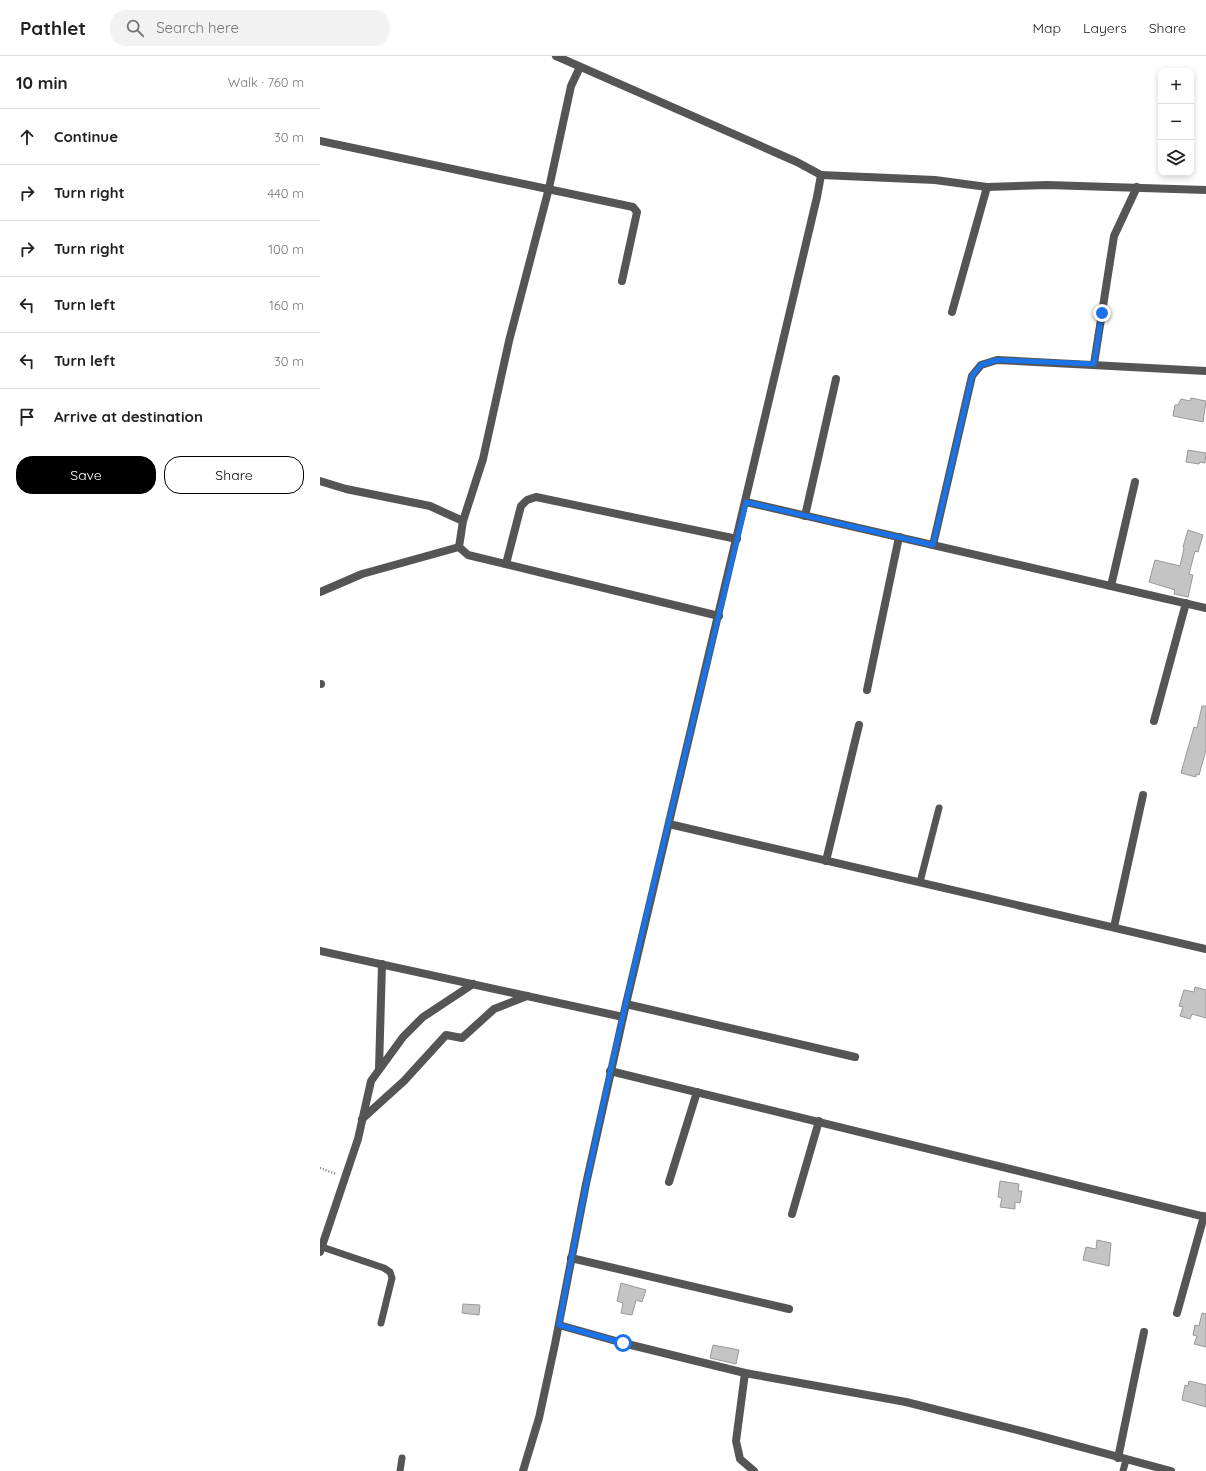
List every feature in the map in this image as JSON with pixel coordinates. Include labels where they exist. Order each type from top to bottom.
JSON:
[{"type":"street","points":[[556,56],[796,162],[821,175],[936,180],[987,187],[1047,185],[1206,190]]},
{"type":"street","points":[[459,547],[463,521],[483,459],[509,341],[549,188],[571,86],[580,67]]},
{"type":"street","points":[[320,141],[549,188],[633,207],[637,212],[622,281]]},
{"type":"street","points":[[523,1471],[538,1418],[559,1325],[571,1258],[610,1071],[818,197],[821,175]]},
{"type":"street","points":[[952,312],[987,187]]},
{"type":"street","points":[[1094,364],[1114,236],[1137,187]]},
{"type":"street","points":[[933,545],[972,376],[981,365],[997,360],[1094,364],[1206,372]]},
{"type":"street","points":[[805,516],[836,380]]},
{"type":"street","points":[[320,481],[346,489],[430,506],[463,521]]},
{"type":"street","points":[[1110,586],[1135,482]]},
{"type":"street","points":[[506,564],[521,506],[527,500],[536,497],[737,539]]},
{"type":"street","points":[[746,502],[1206,608]]},
{"type":"street","points":[[867,690],[899,538]]},
{"type":"street","points":[[459,547],[468,555],[719,616]]},
{"type":"street","points":[[320,592],[362,574],[459,547]]},
{"type":"street","points":[[1154,721],[1186,603]]},
{"type":"street","points":[[826,861],[859,725]]},
{"type":"street","points":[[1114,927],[1143,795]]},
{"type":"street","points":[[669,824],[1206,949]]},
{"type":"street","points":[[320,951],[623,1017]]},
{"type":"street","points":[[379,1069],[382,964]]},
{"type":"street","points":[[321,1250],[345,1178],[371,1081],[403,1036],[423,1017],[473,984]]},
{"type":"street","points":[[362,1119],[404,1081],[446,1035],[462,1038],[494,1009],[527,996]]},
{"type":"street","points":[[626,1004],[855,1057]]},
{"type":"street","points":[[610,1071],[1205,1216],[1177,1313]]},
{"type":"street","points":[[669,1182],[697,1092]]},
{"type":"street","points":[[792,1214],[819,1122]]},
{"type":"street","points":[[571,1258],[789,1309]]},
{"type":"street","points":[[559,1325],[623,1343],[745,1373],[906,1402],[1171,1471]]},
{"type":"street","points":[[1122,1459],[1144,1332]]},
{"type":"street","points":[[745,1373],[736,1441],[740,1458],[754,1471]]},
{"type":"lane","points":[[920,882],[939,808]]},
{"type":"lane","points":[[321,1250],[384,1268],[390,1272],[392,1278],[381,1323]]},
{"type":"lane","points":[[400,1471],[402,1458]]},
{"type":"lane","points":[[1122,1459],[1123,1471]]},
{"type":"path","points":[[320,1168],[345,1178]]},
{"type":"building","points":[[1191,398],[1206,401],[1203,422],[1173,416],[1175,405],[1178,405],[1181,399],[1190,401]]},
{"type":"building","points":[[1188,450],[1206,453],[1205,463],[1200,462],[1199,464],[1186,462]]},
{"type":"building","points":[[1188,530],[1203,535],[1198,552],[1195,551],[1189,574],[1193,575],[1188,597],[1174,594],[1175,590],[1149,582],[1155,560],[1180,566]]},
{"type":"building","points":[[1202,706],[1206,706],[1206,750],[1199,775],[1196,774],[1196,777],[1181,773],[1194,727],[1197,728]]},
{"type":"building","points":[[1195,987],[1206,990],[1206,1018],[1192,1014],[1190,1019],[1180,1016],[1183,1007],[1179,1006],[1184,990],[1194,992]]},
{"type":"building","points":[[1000,1181],[1019,1184],[1018,1191],[1022,1191],[1020,1203],[1015,1202],[1015,1209],[1000,1207],[1002,1198],[998,1197]]},
{"type":"building","points":[[1097,1240],[1111,1243],[1109,1266],[1083,1260],[1086,1247],[1096,1249]]},
{"type":"building","points":[[621,1283],[646,1290],[642,1302],[636,1300],[632,1315],[621,1313],[623,1303],[617,1301]]},
{"type":"building","points":[[463,1304],[480,1305],[479,1315],[462,1313]]},
{"type":"building","points":[[1202,1313],[1206,1314],[1206,1347],[1194,1344],[1197,1336],[1193,1335],[1195,1325],[1199,1326]]},
{"type":"building","points":[[713,1345],[739,1350],[736,1364],[710,1358]]},
{"type":"building","points":[[1189,1381],[1206,1385],[1206,1407],[1182,1400],[1185,1385],[1188,1386]]},
{"type":"route","points":[[623,1343],[559,1325],[571,1258],[610,1071],[746,502],[933,545],[972,376],[981,365],[997,360],[1094,364],[1102,313]]}]
